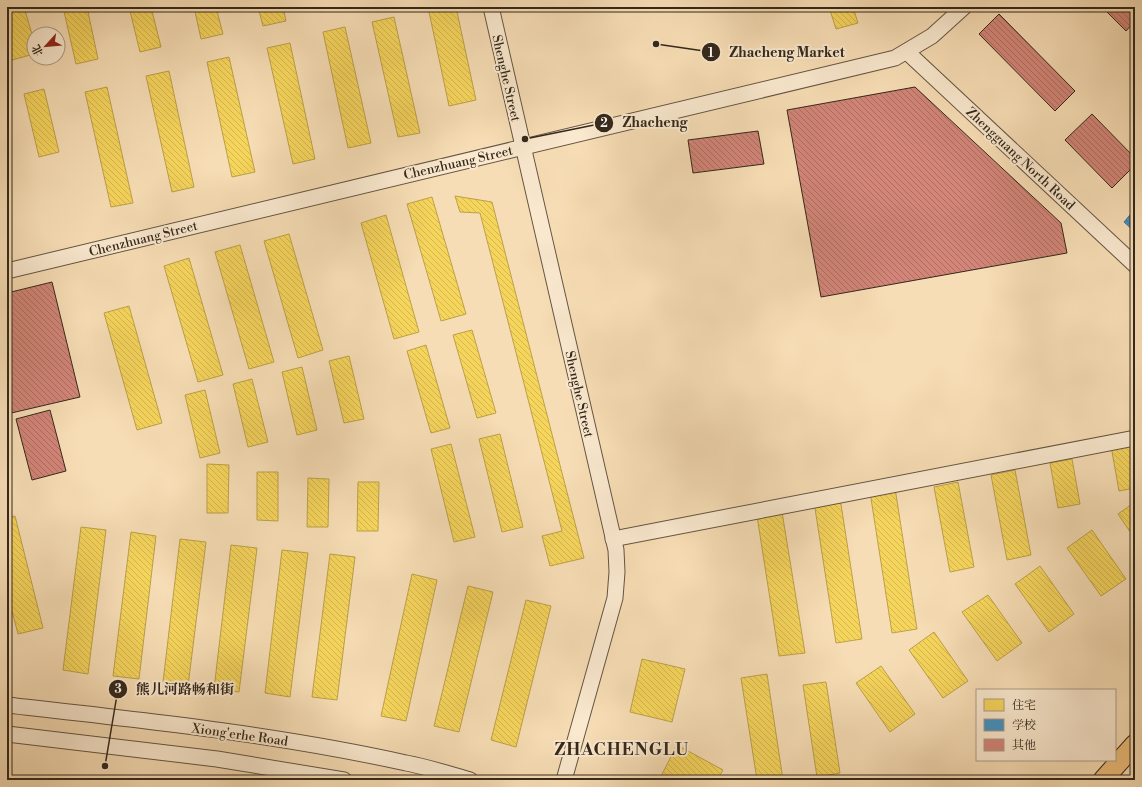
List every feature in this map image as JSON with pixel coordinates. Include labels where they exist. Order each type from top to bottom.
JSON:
[{"type":"main road","points":[[1103,780],[1135,744]]},
{"type":"street","name":"Shenghe Street","points":[[491,7],[616,550],[617,572],[615,598],[564,780]]},
{"type":"street","name":"Chenzhuang Street","points":[[7,271],[895,58],[932,36],[964,7]]},
{"type":"street","name":"Zhengguang North Road","points":[[907,52],[1135,265]]},
{"type":"street","points":[[613,539],[1135,438]]},
{"type":"street","name":"Xiong'erhe Road","points":[[7,705],[220,730],[337,749],[399,761],[470,780]]},
{"type":"street","points":[[7,734],[217,758],[344,780]]},
{"type":"building: 住宅","points":[[7,7],[24,7],[30,26],[26,26],[26,56],[12,60],[7,42]]},
{"type":"building: 住宅","points":[[63,7],[87,7],[98,59],[76,64]]},
{"type":"building: 住宅","points":[[129,7],[151,7],[161,47],[140,52]]},
{"type":"building: 住宅","points":[[194,7],[216,7],[223,34],[201,39]]},
{"type":"building: 住宅","points":[[258,7],[283,7],[286,21],[263,26]]},
{"type":"building: 住宅","points":[[320,7],[344,7],[321,12]]},
{"type":"building: 住宅","points":[[428,7],[456,7],[476,100],[449,106]]},
{"type":"building: 住宅","points":[[829,7],[853,7],[858,23],[836,29]]},
{"type":"building: 住宅","points":[[394,17],[420,133],[398,137],[372,22]]},
{"type":"building: 住宅","points":[[345,27],[371,143],[348,148],[323,32]]},
{"type":"building: 住宅","points":[[290,43],[315,159],[293,164],[267,48]]},
{"type":"building: 住宅","points":[[229,57],[255,172],[232,177],[207,62]]},
{"type":"building: 住宅","points":[[169,71],[194,187],[172,192],[146,76]]},
{"type":"building: 住宅","points":[[107,87],[133,203],[111,207],[85,92]]},
{"type":"building: 住宅","points":[[44,89],[59,152],[39,157],[24,94]]},
{"type":"building: 住宅","points":[[455,196],[492,202],[584,558],[550,566],[542,536],[562,531],[480,213],[460,212]]},
{"type":"building: 住宅","points":[[432,197],[466,314],[441,321],[407,204]]},
{"type":"building: 住宅","points":[[386,215],[419,332],[394,339],[361,223]]},
{"type":"building: 住宅","points":[[289,234],[323,350],[298,358],[264,241]]},
{"type":"building: 住宅","points":[[240,245],[274,362],[249,369],[215,252]]},
{"type":"building: 住宅","points":[[189,258],[223,375],[198,382],[164,266]]},
{"type":"building: 住宅","points":[[129,306],[162,423],[137,430],[104,313]]},
{"type":"building: 住宅","points":[[472,330],[496,413],[477,418],[453,335]]},
{"type":"building: 住宅","points":[[426,345],[450,428],[431,433],[407,351]]},
{"type":"building: 住宅","points":[[349,356],[364,419],[344,423],[329,361]]},
{"type":"building: 住宅","points":[[302,367],[317,430],[297,435],[282,372]]},
{"type":"building: 住宅","points":[[252,379],[268,442],[248,447],[233,384]]},
{"type":"building: 住宅","points":[[205,390],[220,453],[200,458],[185,395]]},
{"type":"building: 住宅","points":[[500,434],[523,527],[502,532],[479,439]]},
{"type":"building: 住宅","points":[[1132,442],[1135,459],[1135,488],[1119,491],[1111,446]]},
{"type":"building: 住宅","points":[[451,444],[475,537],[454,542],[431,449]]},
{"type":"building: 住宅","points":[[1072,459],[1080,504],[1058,508],[1050,463]]},
{"type":"building: 住宅","points":[[207,464],[229,465],[228,513],[207,513]]},
{"type":"building: 住宅","points":[[1015,470],[1031,555],[1007,560],[991,475]]},
{"type":"building: 住宅","points":[[257,472],[278,472],[278,521],[257,520]]},
{"type":"building: 住宅","points":[[308,478],[329,479],[328,527],[307,527]]},
{"type":"building: 住宅","points":[[358,482],[379,482],[378,531],[357,531]]},
{"type":"building: 住宅","points":[[958,482],[974,567],[950,572],[934,487]]},
{"type":"building: 住宅","points":[[895,488],[917,629],[892,633],[870,492]]},
{"type":"building: 住宅","points":[[840,498],[862,639],[836,643],[814,502]]},
{"type":"building: 住宅","points":[[1135,502],[1135,539],[1118,514]]},
{"type":"building: 住宅","points":[[782,512],[805,653],[779,656],[757,516]]},
{"type":"building: 住宅","points":[[15,516],[43,628],[18,634],[7,592],[7,518]]},
{"type":"building: 住宅","points":[[81,527],[106,530],[88,674],[63,670]]},
{"type":"building: 住宅","points":[[1092,530],[1126,579],[1101,596],[1067,548]]},
{"type":"building: 住宅","points":[[131,532],[156,536],[139,679],[113,676]]},
{"type":"building: 住宅","points":[[180,539],[206,542],[188,686],[163,682]]},
{"type":"building: 住宅","points":[[231,545],[257,548],[239,692],[214,689]]},
{"type":"building: 住宅","points":[[282,550],[308,553],[290,697],[265,693]]},
{"type":"building: 住宅","points":[[330,554],[355,557],[337,700],[312,697]]},
{"type":"building: 住宅","points":[[1040,566],[1074,614],[1049,632],[1015,584]]},
{"type":"building: 住宅","points":[[412,574],[437,580],[406,721],[381,716]]},
{"type":"building: 住宅","points":[[468,586],[493,592],[459,732],[434,726]]},
{"type":"building: 住宅","points":[[988,595],[1022,643],[997,661],[962,612]]},
{"type":"building: 住宅","points":[[526,600],[551,606],[516,747],[491,740]]},
{"type":"building: 住宅","points":[[934,632],[968,681],[943,698],[909,650]]},
{"type":"building: 住宅","points":[[642,659],[685,669],[672,722],[630,712]]},
{"type":"building: 住宅","points":[[881,666],[915,714],[890,732],[856,683]]},
{"type":"building: 住宅","points":[[767,674],[783,780],[757,780],[741,678]]},
{"type":"building: 住宅","points":[[826,682],[840,773],[817,777],[803,685]]},
{"type":"building: 住宅","points":[[677,745],[723,770],[717,780],[659,780]]},
{"type":"building: 学校","points":[[1135,209],[1135,232],[1124,222]]},
{"type":"building: 其他","points":[[1102,7],[1135,7],[1135,21],[1126,31]]},
{"type":"building: 其他","points":[[999,14],[1075,91],[1055,111],[979,34]]},
{"type":"building: 其他","points":[[915,87],[1061,223],[1067,253],[821,297],[787,110]]},
{"type":"building: 其他","points":[[1092,114],[1135,158],[1135,165],[1112,188],[1065,140]]},
{"type":"building: 其他","points":[[758,131],[764,164],[693,173],[688,140]]},
{"type":"building: 其他","points":[[52,282],[80,397],[7,414],[7,293]]},
{"type":"building: 其他","points":[[50,410],[66,471],[32,480],[16,419]]},
{"type":"place","name":"Zhacheng Market","points":[[656,44]]},
{"type":"place","name":"Zhacheng","points":[[525,139]]},
{"type":"place","name":"熊儿河路畅和街","points":[[105,766]]},
{"type":"district","name":"ZHACHENGLU","points":[[622,749]]}]
